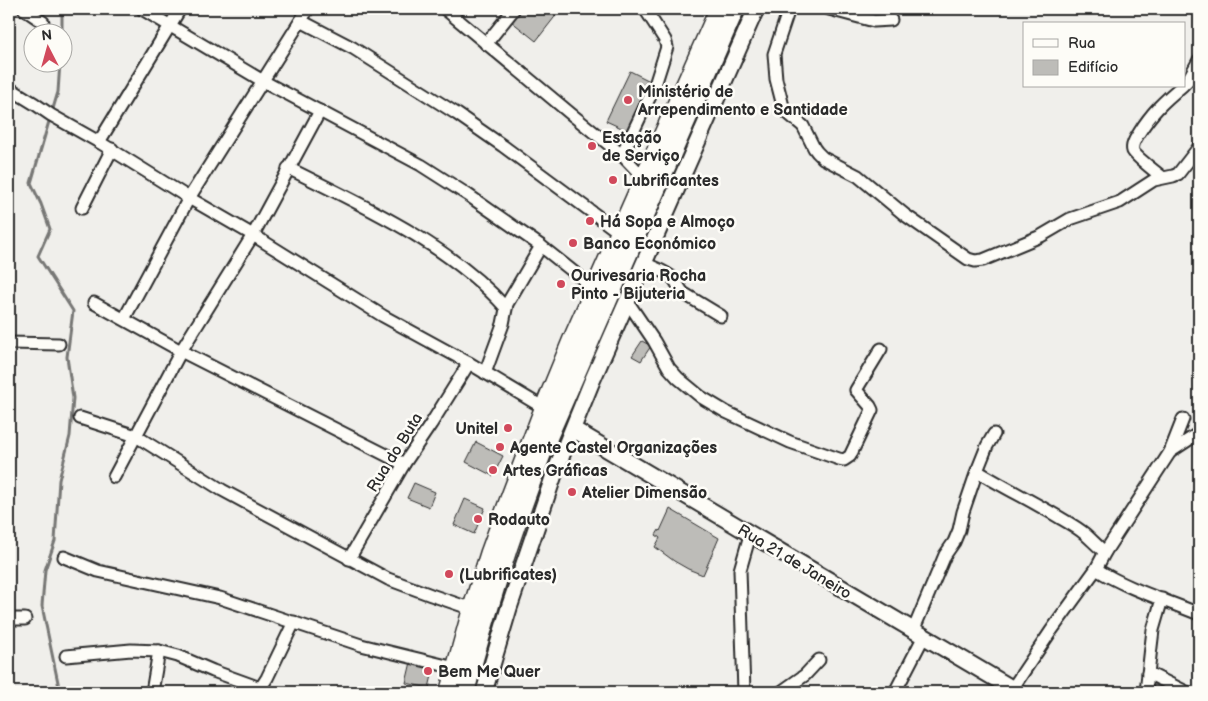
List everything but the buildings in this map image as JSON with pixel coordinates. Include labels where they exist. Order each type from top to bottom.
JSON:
[{"type":"main road","points":[[449,692],[490,552],[544,408],[572,340],[719,9]]},
{"type":"main road","points":[[465,692],[495,587],[549,435],[734,9]]},
{"type":"street","points":[[24,9],[44,22]]},
{"type":"street","points":[[142,9],[263,81],[421,165],[468,195],[540,246],[595,289]]},
{"type":"street","points":[[100,142],[180,9]]},
{"type":"street","points":[[124,319],[189,198],[308,9]]},
{"type":"street","points":[[445,9],[622,155],[644,178]]},
{"type":"street","points":[[486,44],[514,9]]},
{"type":"street","points":[[622,155],[654,88],[667,48],[665,40],[645,9]]},
{"type":"street","points":[[484,692],[539,518],[592,381],[756,9]]},
{"type":"street","points":[[788,9],[774,54],[776,79],[784,110],[803,126],[814,148],[823,158],[858,176],[905,215],[968,259],[983,260],[1042,236],[1070,219],[1120,202],[1154,180],[1178,174],[1199,147]]},
{"type":"street","points":[[829,9],[874,21],[891,20]]},
{"type":"street","points":[[301,20],[353,48],[457,114],[620,233]]},
{"type":"street","points":[[1186,82],[1199,60]]},
{"type":"street","points":[[9,88],[51,116],[112,149],[383,316],[470,363],[544,408]]},
{"type":"street","points":[[1162,178],[1134,154],[1132,148],[1148,119],[1159,106],[1180,88]]},
{"type":"street","points":[[114,477],[181,351],[253,235],[320,112]]},
{"type":"street","points":[[82,208],[112,149]]},
{"type":"street","points":[[288,168],[385,218],[427,243],[476,279],[506,308]]},
{"type":"street","points":[[485,373],[503,324],[510,298],[540,246]]},
{"type":"street","points":[[644,263],[669,275],[683,293],[721,316]]},
{"type":"street","points":[[627,302],[654,341],[669,368],[701,397],[726,412],[790,442],[839,460],[844,460],[850,456],[872,410],[856,390],[881,348]]},
{"type":"street","points":[[94,303],[181,351],[404,464]]},
{"type":"street","points":[[9,343],[59,344]]},
{"type":"street","name":"Rua do Buta","points":[[349,559],[404,464],[470,363]]},
{"type":"street","points":[[80,418],[136,436],[222,490],[388,579],[472,609]]},
{"type":"street","points":[[1015,690],[1051,631],[1096,569],[1170,452],[1184,419]]},
{"type":"street","name":"Rua 21 de Janeiro","points":[[573,429],[1015,690]]},
{"type":"street","points":[[1170,452],[1199,433]]},
{"type":"street","points":[[895,692],[919,634],[945,555],[954,542],[959,530],[977,471],[994,434]]},
{"type":"street","points":[[977,471],[1063,519],[1084,533],[1105,552]]},
{"type":"street","points":[[744,692],[740,570],[750,535]]},
{"type":"street","points":[[64,557],[98,571],[220,598],[361,645],[455,668]]},
{"type":"street","points":[[1096,569],[1111,578],[1199,614]]},
{"type":"street","points":[[1146,692],[1153,630],[1162,599]]},
{"type":"street","points":[[9,619],[25,619]]},
{"type":"street","points":[[66,656],[131,650],[159,651],[178,656],[259,690],[267,678],[294,622]]},
{"type":"street","points":[[152,692],[159,651]]},
{"type":"street","points":[[781,692],[805,675],[819,660]]},
{"type":"street","points":[[1148,673],[1186,692]]},
{"type":"waterway","points":[[62,9],[62,22]]},
{"type":"waterway","points":[[52,112],[58,92],[59,72]]},
{"type":"waterway","points":[[50,118],[31,183],[50,229],[38,256],[73,311],[67,357],[73,398],[70,436],[59,480],[55,541],[45,570],[42,606],[60,692]]},
{"type":"place","name":"Ministério de Arrependimento e Santidade","points":[[628,100]]},
{"type":"place","name":"Estação de Serviço","points":[[592,146]]},
{"type":"place","name":"Lubrificantes","points":[[613,180]]},
{"type":"place","name":"Há Sopa e Almoço","points":[[590,221]]},
{"type":"place","name":"Banco Económico","points":[[573,243]]},
{"type":"place","name":"Ourivesaria Rocha Pinto - Bijuteria","points":[[561,284]]},
{"type":"place","name":"Unitel","points":[[508,428]]},
{"type":"place","name":"Agente Castel Organizações","points":[[500,447]]},
{"type":"place","name":"Artes Gráficas","points":[[493,470]]},
{"type":"place","name":"Atelier Dimensão","points":[[572,492]]},
{"type":"place","name":"Rodauto","points":[[478,519]]},
{"type":"place","name":"(Lubrificates)","points":[[449,574]]},
{"type":"place","name":"Bem Me Quer","points":[[428,671]]}]
